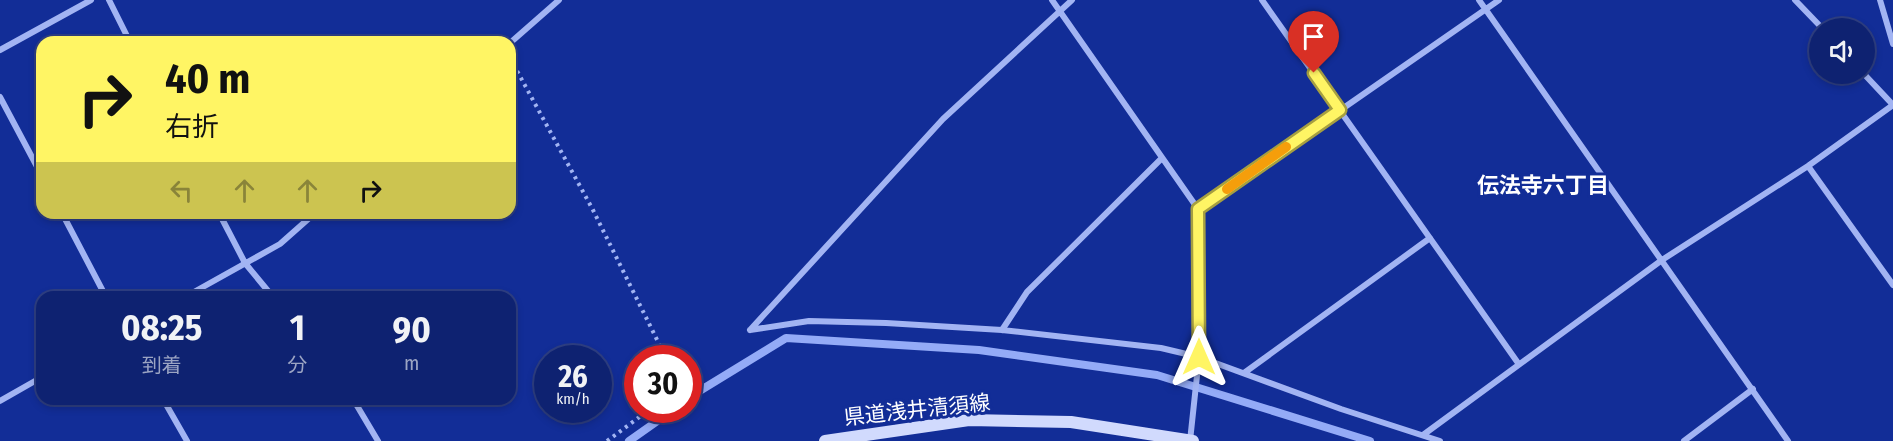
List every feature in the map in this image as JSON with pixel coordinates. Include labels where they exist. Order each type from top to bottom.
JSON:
[{"type":"main road","name":"県道浅井清須線","points":[[825,441],[969,420],[1071,422],[1191,441]]},
{"type":"street","points":[[0,50],[91,0]]},
{"type":"street","points":[[109,0],[127,36]]},
{"type":"street","points":[[516,38],[559,0]]},
{"type":"street","points":[[1052,0],[1198,209],[1199,357],[1191,441]]},
{"type":"street","points":[[1072,0],[943,119],[750,330],[809,321],[1002,330],[1161,348],[1199,357],[1341,409],[1440,441]]},
{"type":"street","points":[[1262,0],[1518,363]]},
{"type":"street","points":[[1479,0],[1788,441]]},
{"type":"street","points":[[1198,209],[1499,0]]},
{"type":"street","points":[[1795,0],[1812,18]]},
{"type":"street","points":[[1880,0],[1893,44]]},
{"type":"street","points":[[1423,435],[1518,363],[1662,260],[1808,166],[1893,105],[1873,84]]},
{"type":"street","points":[[0,97],[36,165]]},
{"type":"street","points":[[1002,330],[1027,292],[1161,159]]},
{"type":"street","points":[[1808,166],[1893,285]]},
{"type":"street","points":[[65,219],[103,291]]},
{"type":"street","points":[[222,219],[245,263],[268,291]]},
{"type":"street","points":[[196,291],[280,244],[308,219]]},
{"type":"street","points":[[1244,373],[1430,238]]},
{"type":"street","points":[[0,401],[36,380]]},
{"type":"street","points":[[1684,441],[1753,389]]},
{"type":"street","points":[[166,405],[187,441]]},
{"type":"street","points":[[357,405],[378,441]]},
{"type":"path","points":[[516,68],[593,210],[660,345]]},
{"type":"path","points":[[607,441],[631,423]]},
{"type":"waterway","points":[[702,389],[786,338],[979,350],[1157,375],[1370,441]]},
{"type":"waterway","points":[[629,441],[655,423]]},
{"type":"slow traffic","points":[[1227,189],[1286,147]]},
{"type":"district","name":"伝法寺六丁目","points":[[1543,185]]},
{"type":"route","points":[[1199,357],[1198,209],[1340,110],[1314,73]]}]
